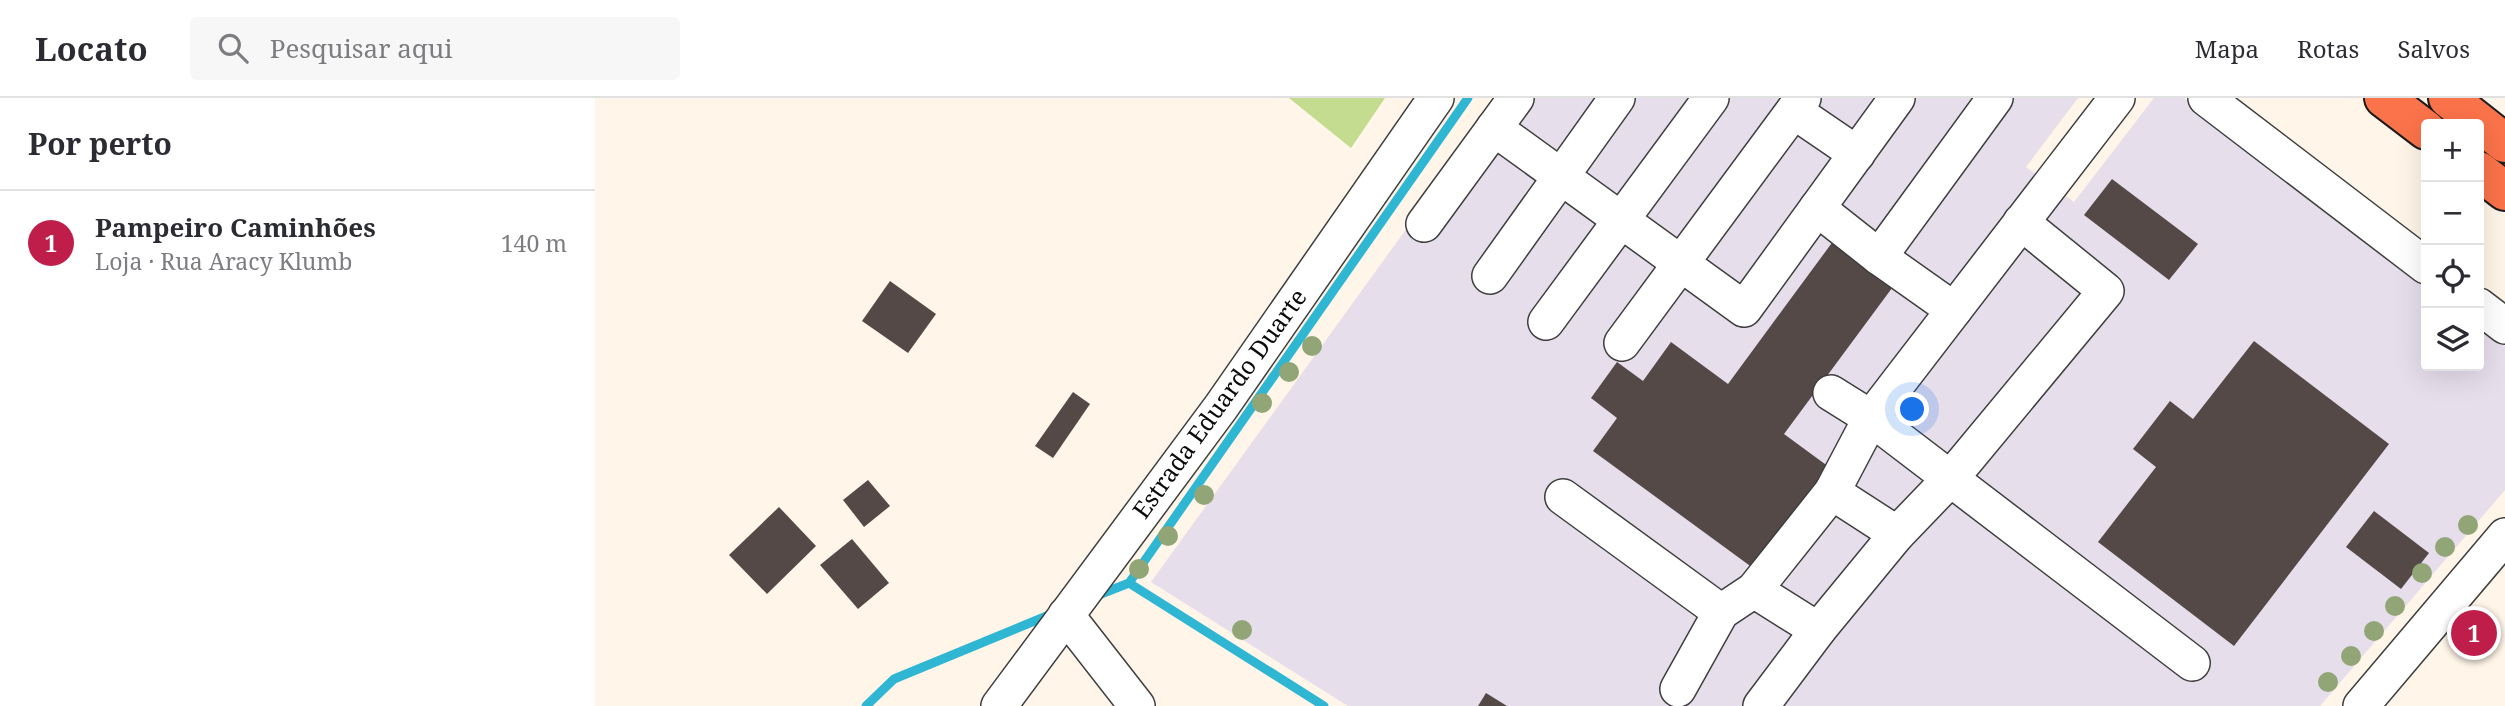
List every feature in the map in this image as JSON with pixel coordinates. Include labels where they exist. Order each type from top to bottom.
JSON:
[{"type":"highway","points":[[2385,98],[2421,126]]},
{"type":"highway","points":[[2448,98],[2505,143]]},
{"type":"highway","points":[[2484,175],[2505,191]]},
{"type":"street","name":"Estrada Eduardo Duarte","points":[[999,706],[1221,407],[1436,98]]},
{"type":"street","points":[[1424,224],[1516,98]]},
{"type":"street","points":[[1490,276],[1617,98]]},
{"type":"street","points":[[1546,322],[1711,98]]},
{"type":"street","points":[[1494,128],[1744,309],[1897,98]]},
{"type":"street","points":[[1879,257],[1995,98]]},
{"type":"street","points":[[1678,689],[1721,612],[1754,590],[1832,492],[1871,418],[2117,98]]},
{"type":"street","points":[[2206,98],[2421,262]]},
{"type":"street","points":[[1622,343],[1799,104],[1857,154]]},
{"type":"street","points":[[1817,208],[1879,257],[1954,310]]},
{"type":"street","points":[[1761,706],[1818,630],[1897,534],[1950,479],[2106,291],[2021,222]]},
{"type":"street","points":[[2482,308],[2505,326]]},
{"type":"street","points":[[1831,393],[1871,418],[2192,663]]},
{"type":"street","points":[[1832,492],[1897,534]]},
{"type":"street","points":[[1563,497],[1721,612]]},
{"type":"street","points":[[2361,706],[2505,536]]},
{"type":"street","points":[[1754,590],[1818,630]]},
{"type":"street","points":[[1066,615],[1137,706]]},
{"type":"shaded area","points":[[1501,98],[2078,98],[2026,167],[2074,202],[2154,98],[2184,98],[2421,282],[2421,371],[2484,371],[2484,330],[2505,346],[2505,490],[2320,706],[1348,706],[1151,582]]},
{"type":"green space","points":[[1289,98],[1385,98],[1351,148]]},
{"type":"building","points":[[2112,179],[2198,244],[2169,280],[2084,215]]},
{"type":"building","points":[[1834,240],[1895,284],[1784,434],[1829,467],[1753,568],[1593,451],[1617,418],[1591,398],[1617,362],[1643,381],[1671,342],[1728,384]]},
{"type":"building","points":[[890,281],[936,314],[908,353],[862,321]]},
{"type":"building","points":[[2254,341],[2389,444],[2234,646],[2098,542],[2156,467],[2133,449],[2170,401],[2193,419]]},
{"type":"building","points":[[1073,392],[1090,404],[1053,458],[1035,446]]},
{"type":"building","points":[[868,480],[890,506],[864,527],[843,500]]},
{"type":"building","points":[[779,507],[816,546],[767,594],[729,555]]},
{"type":"building","points":[[2374,511],[2429,553],[2401,589],[2346,547]]},
{"type":"building","points":[[852,539],[889,583],[858,609],[820,565]]},
{"type":"building","points":[[1486,693],[1507,706],[1478,706]]},
{"type":"waterway","points":[[1096,596],[1129,583],[1468,98]]},
{"type":"waterway","points":[[1129,583],[1324,706]]},
{"type":"waterway","points":[[866,706],[894,679],[1054,613]]},
{"type":"place","name":"Pampeiro Caminhões","points":[[2474,633]]}]
